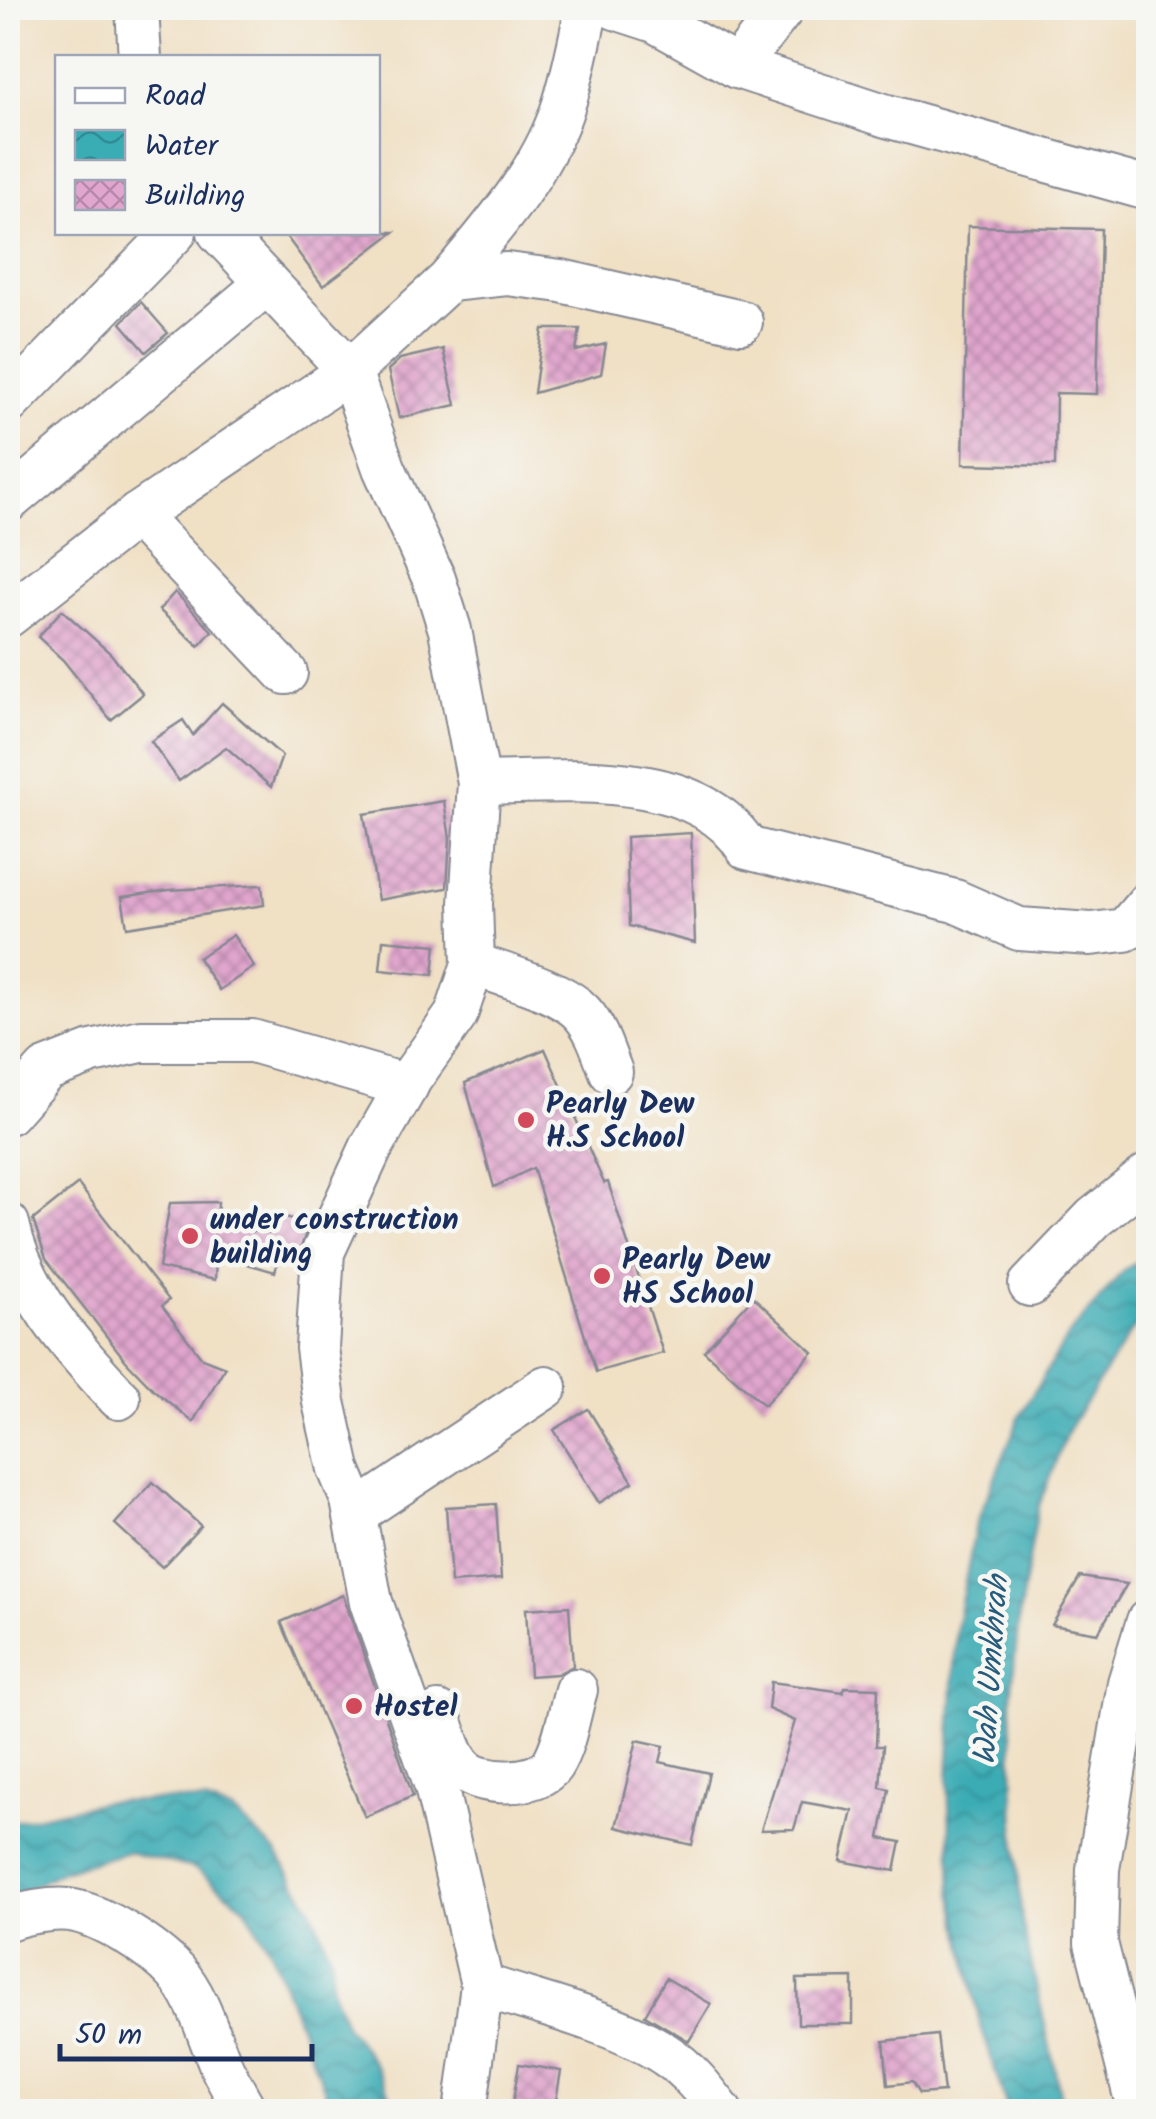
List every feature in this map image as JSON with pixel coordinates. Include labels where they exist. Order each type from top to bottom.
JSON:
[{"type":"street","points":[[138,8],[140,55]]},
{"type":"street","points":[[8,616],[136,514],[350,371],[449,280],[504,214],[535,166],[560,114],[588,8]]},
{"type":"street","points":[[614,8],[655,21],[737,67],[887,116],[1148,188]]},
{"type":"street","points":[[737,67],[783,8]]},
{"type":"street","points":[[8,403],[172,235]]},
{"type":"street","points":[[223,235],[350,371],[384,468],[434,579],[450,630],[478,783],[471,903],[473,964],[456,1015],[406,1086],[371,1148],[323,1252],[317,1348],[324,1402],[354,1514],[370,1602],[436,1786],[482,1985],[465,2112]]},
{"type":"street","points":[[449,280],[507,274],[742,322]]},
{"type":"street","points":[[8,501],[267,283]]},
{"type":"street","points":[[136,514],[286,673]]},
{"type":"street","points":[[478,783],[619,781],[694,802],[737,831],[747,848],[954,901],[1019,929],[1091,934],[1125,930],[1148,902]]},
{"type":"street","points":[[473,964],[535,987],[581,1011],[611,1072]]},
{"type":"street","points":[[8,1112],[46,1070],[92,1052],[142,1041],[252,1041],[406,1086]]},
{"type":"street","points":[[1030,1286],[1094,1218],[1148,1175]]},
{"type":"street","points":[[8,1224],[14,1255],[53,1325],[119,1398]]},
{"type":"street","points":[[354,1514],[546,1387]]},
{"type":"street","points":[[1139,2112],[1096,1943],[1096,1924],[1098,1869],[1129,1683],[1148,1621]]},
{"type":"street","points":[[394,1669],[425,1687],[456,1759],[466,1772],[480,1779],[532,1781],[545,1774],[554,1762],[576,1690]]},
{"type":"street","points":[[8,1919],[20,1914],[70,1910],[139,1942],[177,1973],[198,2008],[246,2112]]},
{"type":"street","points":[[482,1985],[634,2036],[669,2056],[701,2086],[721,2112]]},
{"type":"water","name":"Wah Umkhrah","points":[[1148,1256],[1148,1313],[1130,1333],[1068,1430],[1038,1508],[1019,1616],[1011,1698],[1022,1921],[1064,2111],[1008,2111],[979,2020],[952,1890],[948,1778],[956,1629],[976,1524],[1021,1413],[1068,1336],[1124,1270]]},
{"type":"water","points":[[103,1802],[205,1802],[234,1812],[276,1852],[311,1907],[331,1957],[332,1989],[345,2024],[372,2060],[399,2111],[333,2111],[271,1952],[245,1907],[194,1868],[127,1852],[62,1871],[8,1900],[8,1823]]},
{"type":"building","points":[[968,226],[1101,229],[1097,394],[1056,393],[1055,466],[963,464]]},
{"type":"building","points":[[394,232],[323,286],[285,235]]},
{"type":"building","points":[[141,302],[168,333],[146,352],[121,323]]},
{"type":"building","points":[[543,329],[580,329],[576,351],[606,344],[601,374],[534,393]]},
{"type":"building","points":[[443,349],[456,405],[399,418],[388,370],[400,359]]},
{"type":"building","points":[[175,592],[212,631],[199,646],[159,610]]},
{"type":"building","points":[[62,610],[111,654],[143,694],[111,720],[63,660],[38,637]]},
{"type":"building","points":[[222,703],[282,756],[271,787],[226,747],[179,781],[151,741],[183,720],[193,735]]},
{"type":"building","points":[[444,801],[450,838],[447,888],[378,900],[364,814]]},
{"type":"building","points":[[691,833],[695,943],[629,926],[626,837]]},
{"type":"building","points":[[262,885],[264,905],[127,927],[122,897]]},
{"type":"building","points":[[233,935],[254,967],[219,990],[198,958]]},
{"type":"building","points":[[383,940],[436,945],[433,975],[380,970]]},
{"type":"building","points":[[545,1049],[604,1183],[608,1182],[663,1353],[596,1372],[533,1168],[494,1187],[465,1083]]},
{"type":"building","points":[[78,1184],[169,1300],[162,1306],[202,1358],[225,1367],[193,1422],[126,1361],[46,1259],[33,1220]]},
{"type":"building","points":[[218,1202],[217,1227],[274,1234],[277,1215],[309,1223],[298,1257],[281,1251],[275,1272],[216,1255],[215,1280],[159,1268],[170,1203]]},
{"type":"building","points":[[753,1297],[813,1352],[764,1405],[704,1351]]},
{"type":"building","points":[[588,1409],[633,1482],[599,1503],[554,1430]]},
{"type":"building","points":[[153,1482],[201,1526],[162,1567],[115,1524]]},
{"type":"building","points":[[496,1504],[501,1579],[451,1583],[446,1507]]},
{"type":"building","points":[[1080,1577],[1127,1584],[1098,1633],[1052,1625]]},
{"type":"building","name":"Hostel","points":[[343,1595],[413,1796],[365,1817],[281,1622]]},
{"type":"building","points":[[569,1606],[573,1666],[557,1674],[530,1676],[526,1609]]},
{"type":"building","points":[[771,1682],[843,1692],[845,1687],[878,1688],[876,1746],[883,1746],[880,1787],[889,1789],[880,1838],[901,1842],[895,1871],[841,1861],[853,1811],[802,1802],[794,1829],[761,1830],[795,1721],[768,1709]]},
{"type":"building","points":[[637,1740],[664,1746],[660,1762],[709,1773],[692,1845],[616,1827]]},
{"type":"building","points":[[666,1978],[711,2004],[689,2041],[645,2015]]},
{"type":"building","points":[[853,1978],[853,2024],[798,2024],[797,1979]]},
{"type":"building","points":[[937,2035],[944,2092],[919,2094],[912,2082],[888,2085],[884,2041]]},
{"type":"building","points":[[519,2064],[561,2071],[554,2112],[511,2112]]},
{"type":"place","name":"Pearly Dew H.S School","points":[[526,1120]]},
{"type":"place","name":"under construction building","points":[[190,1236]]},
{"type":"place","name":"Pearly Dew HS School","points":[[602,1276]]},
{"type":"place","name":"Hostel","points":[[354,1706]]}]
